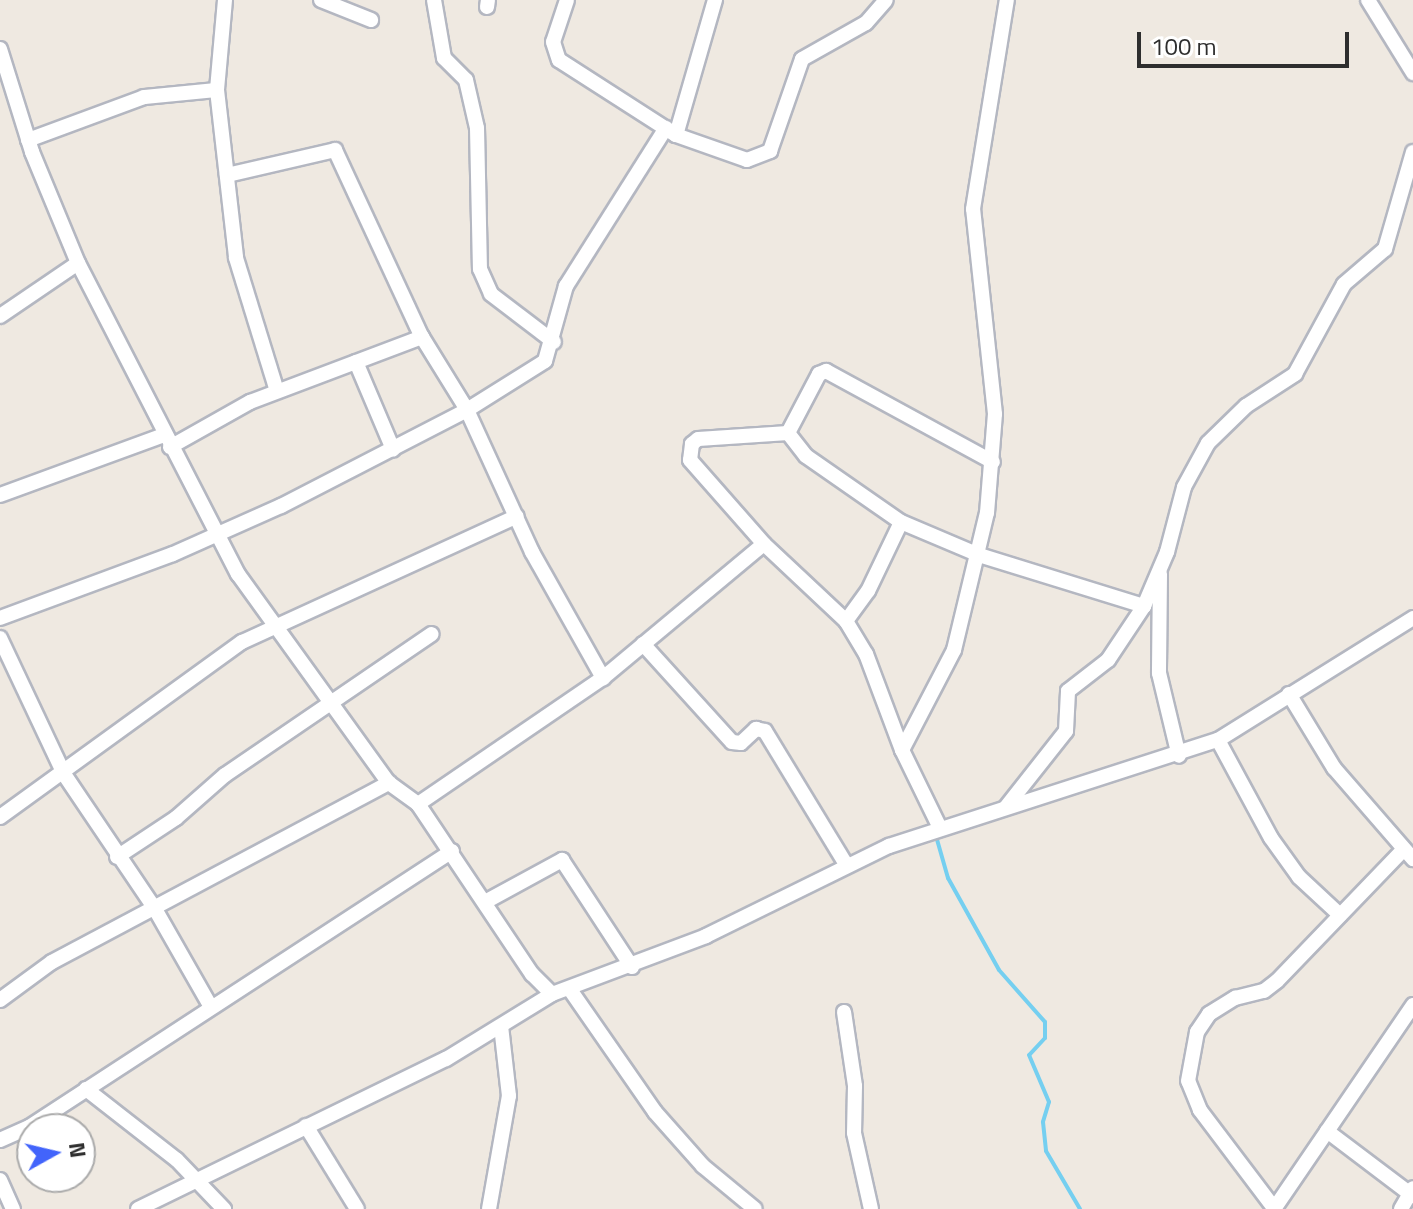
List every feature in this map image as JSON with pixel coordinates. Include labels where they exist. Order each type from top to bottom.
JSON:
[{"type":"street","points":[[225,0],[217,90],[236,258],[277,391]]},
{"type":"street","points":[[321,0],[371,20]]},
{"type":"street","points":[[434,0],[444,58],[466,80],[477,128],[480,269],[491,294],[554,342]]},
{"type":"street","points":[[567,0],[553,42],[559,60],[671,132],[731,158],[761,159],[770,151],[802,59],[866,23],[886,0]]},
{"type":"street","points":[[0,618],[216,535],[467,410],[545,361],[554,342],[566,286],[671,132],[715,0]]},
{"type":"street","points":[[902,750],[954,650],[979,555],[993,462],[995,406],[973,209],[1007,0]]},
{"type":"street","points":[[1368,0],[1413,73]]},
{"type":"street","points":[[0,49],[28,140],[78,263],[216,535],[329,706],[389,783],[418,804],[532,974],[552,994]]},
{"type":"street","points":[[28,140],[144,97],[217,90]]},
{"type":"street","points":[[227,175],[335,150],[422,337],[467,410],[517,516],[603,678]]},
{"type":"street","points":[[1005,808],[1066,731],[1068,691],[1108,660],[1144,606],[1160,569],[1184,487],[1208,443],[1246,406],[1295,374],[1344,284],[1385,249],[1413,152]]},
{"type":"street","points":[[0,316],[78,263]]},
{"type":"street","points":[[0,495],[167,441],[277,391],[422,337]]},
{"type":"street","points":[[356,362],[393,449]]},
{"type":"street","points":[[788,433],[819,374],[826,371],[993,462]]},
{"type":"street","points":[[788,433],[806,456],[901,522],[979,555],[1144,606]]},
{"type":"street","points":[[788,433],[698,439],[690,450],[693,469],[764,544],[846,621],[866,654],[902,750],[940,828]]},
{"type":"street","points":[[0,817],[64,774],[242,642],[517,516]]},
{"type":"street","points":[[846,621],[868,591],[901,522]]},
{"type":"street","points":[[418,804],[603,678],[764,544]]},
{"type":"street","points":[[1160,569],[1159,673],[1179,756]]},
{"type":"street","points":[[138,1209],[501,1026],[552,994],[571,991],[706,936],[846,864],[940,828],[1179,756],[1218,740],[1413,618]]},
{"type":"street","points":[[117,857],[186,810],[225,775],[432,634]]},
{"type":"street","points":[[0,638],[64,774],[117,857],[155,909],[211,1007]]},
{"type":"street","points":[[643,644],[732,742],[741,743],[756,729],[765,731],[846,864]]},
{"type":"street","points":[[1289,694],[1334,768],[1409,854],[1340,915],[1264,991],[1235,998],[1209,1014],[1197,1032],[1188,1081],[1200,1110],[1274,1208],[1413,1005]]},
{"type":"street","points":[[1218,740],[1271,838],[1299,877],[1340,915]]},
{"type":"street","points":[[0,1000],[52,962],[389,783]]},
{"type":"street","points":[[0,1140],[86,1089],[452,851]]},
{"type":"street","points":[[485,902],[562,860],[632,967]]},
{"type":"street","points":[[571,991],[647,1102],[703,1166],[755,1209]]},
{"type":"street","points":[[844,1012],[855,1086],[854,1133],[871,1209]]},
{"type":"street","points":[[489,1209],[509,1096],[501,1026]]},
{"type":"street","points":[[86,1089],[195,1178],[224,1209]]},
{"type":"street","points":[[306,1126],[357,1209]]},
{"type":"street","points":[[1327,1131],[1412,1193],[1401,1209]]},
{"type":"street","points":[[0,1180],[13,1209]]},
{"type":"waterway","points":[[936,836],[948,878],[999,970],[1045,1022],[1045,1038],[1029,1055],[1049,1102],[1043,1122],[1046,1151],[1080,1209]]}]
